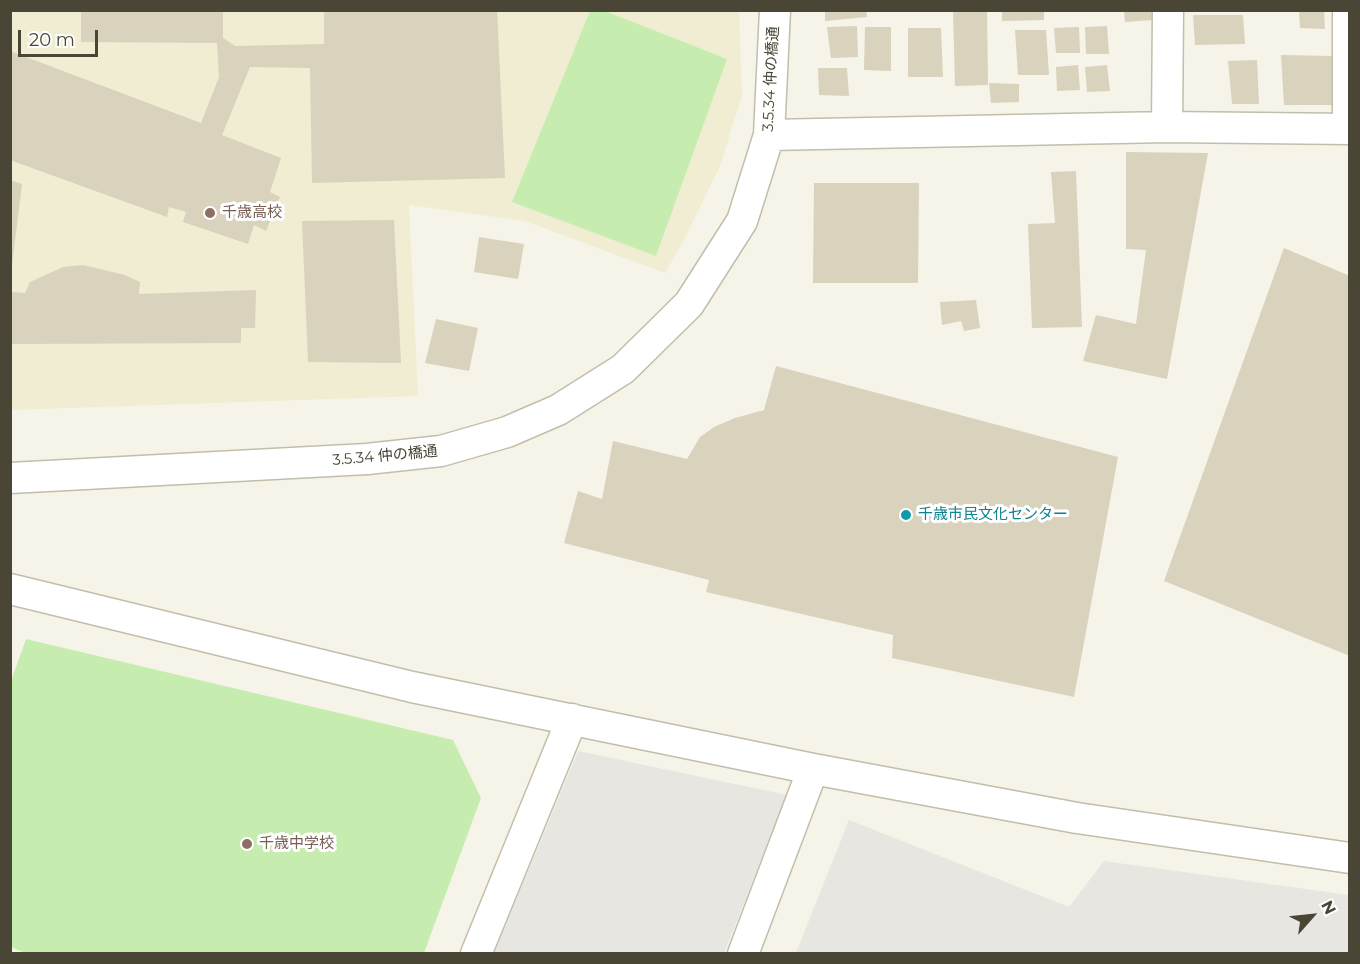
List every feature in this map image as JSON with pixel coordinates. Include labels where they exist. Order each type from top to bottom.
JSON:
[{"type":"street","name":"3.5.34 仲の橋通","points":[[10,478],[368,459],[441,451],[507,432],[558,410],[623,369],[689,304],[742,221],[769,135],[775,10]]},
{"type":"street","points":[[1167,127],[1168,10]]},
{"type":"street","points":[[769,135],[1167,127],[1349,129],[1348,10]]},
{"type":"street","points":[[10,589],[412,687],[813,769],[1077,818],[1350,858]]},
{"type":"street","points":[[476,954],[572,719]]},
{"type":"street","points":[[743,954],[813,769]]},
{"type":"shaded area","name":"千歳高校","points":[[10,11],[739,11],[742,95],[720,166],[683,242],[665,273],[525,221],[409,205],[418,396],[11,410]]},
{"type":"shaded area","points":[[578,751],[787,795],[724,953],[494,953]]},
{"type":"shaded area","points":[[849,820],[1069,907],[1104,861],[1349,895],[1349,953],[796,953]]},
{"type":"green space","points":[[590,11],[605,11],[727,59],[656,256],[512,202]]},
{"type":"green space","name":"千歳中学校","points":[[26,639],[453,740],[481,798],[424,953],[28,954],[11,947],[11,681]]},
{"type":"building","points":[[81,10],[223,10],[223,38],[235,46],[324,44],[324,10],[497,10],[505,178],[312,183],[310,68],[250,67],[222,135],[281,158],[270,192],[280,197],[266,231],[254,225],[248,244],[183,222],[186,212],[169,207],[167,217],[10,160],[10,51],[201,123],[219,77],[217,43],[81,42]]},
{"type":"building","points":[[825,10],[866,10],[867,17],[825,21]]},
{"type":"building","points":[[953,10],[987,10],[988,85],[955,86]]},
{"type":"building","points":[[1002,10],[1044,10],[1044,20],[1002,21]]},
{"type":"building","points":[[1124,10],[1154,10],[1154,20],[1125,22]]},
{"type":"building","points":[[1299,10],[1324,10],[1325,29],[1300,28]]},
{"type":"building","points":[[1193,15],[1243,15],[1245,44],[1195,45]]},
{"type":"building","points":[[857,26],[858,57],[831,58],[827,27]]},
{"type":"building","points":[[1107,26],[1109,54],[1086,54],[1085,27]]},
{"type":"building","points":[[865,27],[891,27],[891,71],[864,70]]},
{"type":"building","points":[[1079,27],[1080,53],[1056,53],[1054,28]]},
{"type":"building","points":[[908,28],[941,28],[943,77],[908,77]]},
{"type":"building","points":[[1015,30],[1046,30],[1049,75],[1018,75]]},
{"type":"building","points":[[1281,55],[1332,56],[1332,105],[1284,105]]},
{"type":"building","points":[[1257,60],[1259,104],[1232,104],[1228,61]]},
{"type":"building","points":[[1078,65],[1080,90],[1057,91],[1056,67]]},
{"type":"building","points":[[1107,65],[1110,91],[1087,92],[1085,67]]},
{"type":"building","points":[[818,68],[847,68],[849,96],[819,95]]},
{"type":"building","points":[[989,83],[1019,84],[1019,102],[991,103]]},
{"type":"building","points":[[1126,152],[1208,153],[1167,379],[1083,361],[1096,315],[1136,324],[1146,250],[1126,249]]},
{"type":"building","points":[[1076,171],[1082,327],[1032,328],[1028,224],[1055,223],[1051,172]]},
{"type":"building","points":[[10,180],[22,184],[12,265],[10,265]]},
{"type":"building","points":[[814,183],[919,183],[918,283],[813,283]]},
{"type":"building","points":[[394,220],[401,363],[308,362],[302,221]]},
{"type":"building","points":[[479,237],[524,244],[518,279],[474,272]]},
{"type":"building","points":[[1284,248],[1350,276],[1350,656],[1164,581]]},
{"type":"building","points":[[83,265],[125,275],[140,282],[139,294],[256,290],[255,328],[241,328],[241,343],[10,344],[10,292],[25,293],[30,282],[63,267]]},
{"type":"building","points":[[976,300],[980,328],[964,331],[961,321],[942,325],[940,302]]},
{"type":"building","points":[[436,319],[478,328],[469,371],[425,363]]},
{"type":"building","points":[[776,366],[1118,457],[1074,697],[892,658],[893,635],[706,592],[709,580],[564,543],[578,491],[602,499],[613,441],[687,459],[700,437],[714,427],[764,410]]},
{"type":"place","name":"千歳高校","points":[[210,213]]},
{"type":"place","name":"千歳市民文化センター","points":[[906,515]]},
{"type":"place","name":"千歳中学校","points":[[247,844]]}]
